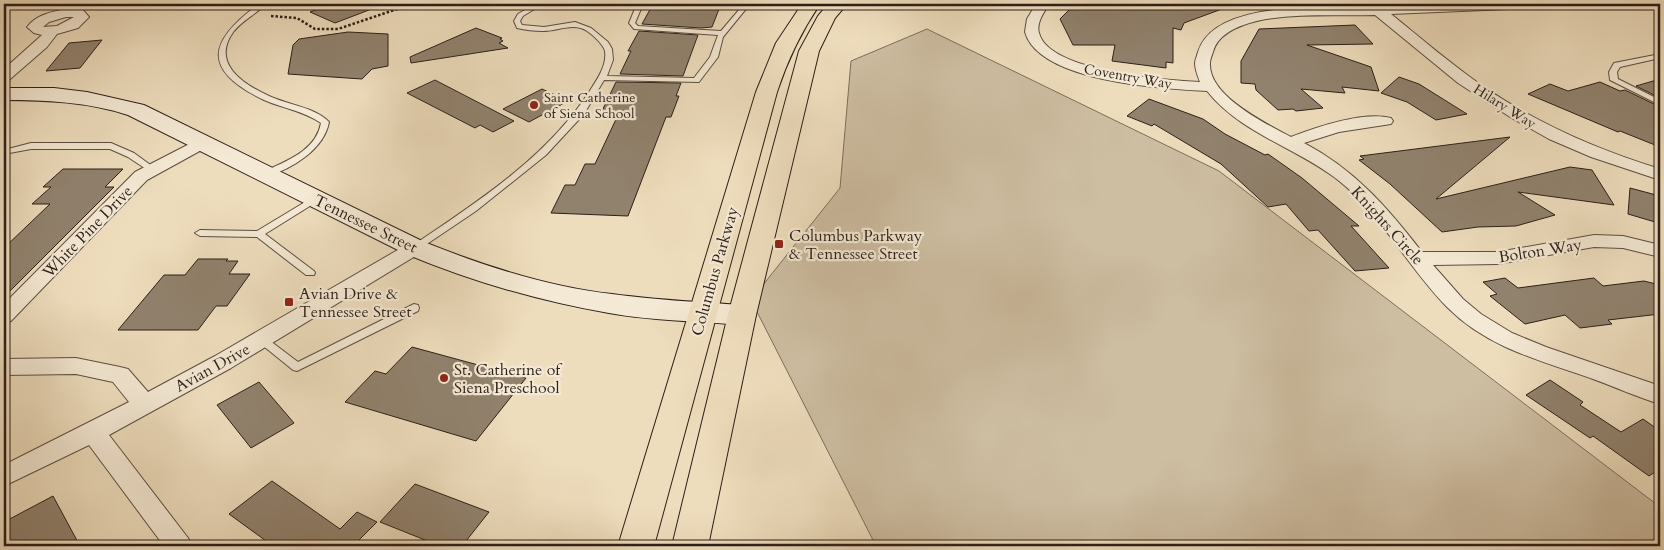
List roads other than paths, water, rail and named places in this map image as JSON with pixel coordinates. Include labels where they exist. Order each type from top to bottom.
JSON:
[{"type":"main road","name":"Columbus Parkway","points":[[636,546],[701,313],[779,54],[803,13],[811,4]]},
{"type":"main road","points":[[690,546],[742,315],[810,51],[827,16],[838,4]]},
{"type":"main road","name":"Tennessee Street","points":[[4,94],[39,93],[108,100],[136,110],[415,248],[455,264],[534,288],[611,304],[742,315]]},
{"type":"street","name":"Coventry Way","points":[[1042,4],[1032,25],[1032,35],[1038,44],[1052,56],[1073,67],[1117,77],[1209,87]]},
{"type":"street","points":[[1248,4],[1265,16]]},
{"type":"street","points":[[1209,87],[1203,67],[1208,43],[1229,27],[1243,21],[1265,16],[1373,7],[1534,4]]},
{"type":"street","name":"Hilary Way","points":[[1373,7],[1445,66],[1496,102],[1533,124],[1595,153],[1660,175]]},
{"type":"street","points":[[4,76],[42,44],[53,30]]},
{"type":"street","name":"Knights Circle","points":[[1209,87],[1217,97],[1236,112],[1292,142],[1320,160],[1365,194],[1448,295],[1466,314],[1492,332],[1534,352],[1660,395]]},
{"type":"street","points":[[1292,142],[1310,135],[1359,122],[1384,121]]},
{"type":"street","name":"White Pine Drive","points":[[4,316],[141,176],[201,143]]},
{"type":"street","name":"Bolton Way","points":[[1418,258],[1495,258],[1524,255],[1586,242],[1604,241],[1630,243],[1660,251]]},
{"type":"street","name":"Avian Drive","points":[[4,476],[145,404],[260,340],[415,248]]},
{"type":"street","points":[[4,367],[76,366],[120,375],[145,404]]},
{"type":"street","points":[[93,432],[179,546]]},
{"type":"lane","points":[[263,4],[231,28],[223,41],[221,61],[237,80],[257,92],[310,113],[325,122],[325,129],[314,145],[300,156],[266,174]]},
{"type":"lane","points":[[640,4],[632,24],[636,28],[722,33]]},
{"type":"lane","points":[[602,78],[696,80],[714,58],[722,33],[747,4]]},
{"type":"lane","points":[[415,248],[473,209],[543,153],[581,112],[602,78],[609,60],[608,49],[589,30],[575,24],[544,29],[520,27],[517,21],[520,15],[538,5]]},
{"type":"lane","points":[[1660,56],[1617,65],[1613,72],[1614,80],[1660,103]]},
{"type":"lane","points":[[4,152],[32,146],[112,146],[131,155],[152,169]]},
{"type":"lane","points":[[200,233],[259,234],[315,199]]},
{"type":"lane","points":[[259,234],[310,272]]},
{"type":"lane","points":[[260,340],[297,367],[414,308]]},
{"type":"place","name":"Saint Catherine of Siena School","points":[[534,105]]},
{"type":"place","name":"Columbus Parkway & Tennessee Street","points":[[779,244]]},
{"type":"place","name":"Avian Drive & Tennessee Street","points":[[289,302]]},
{"type":"place","name":"St. Catherine of Siena Preschool","points":[[444,378]]}]
